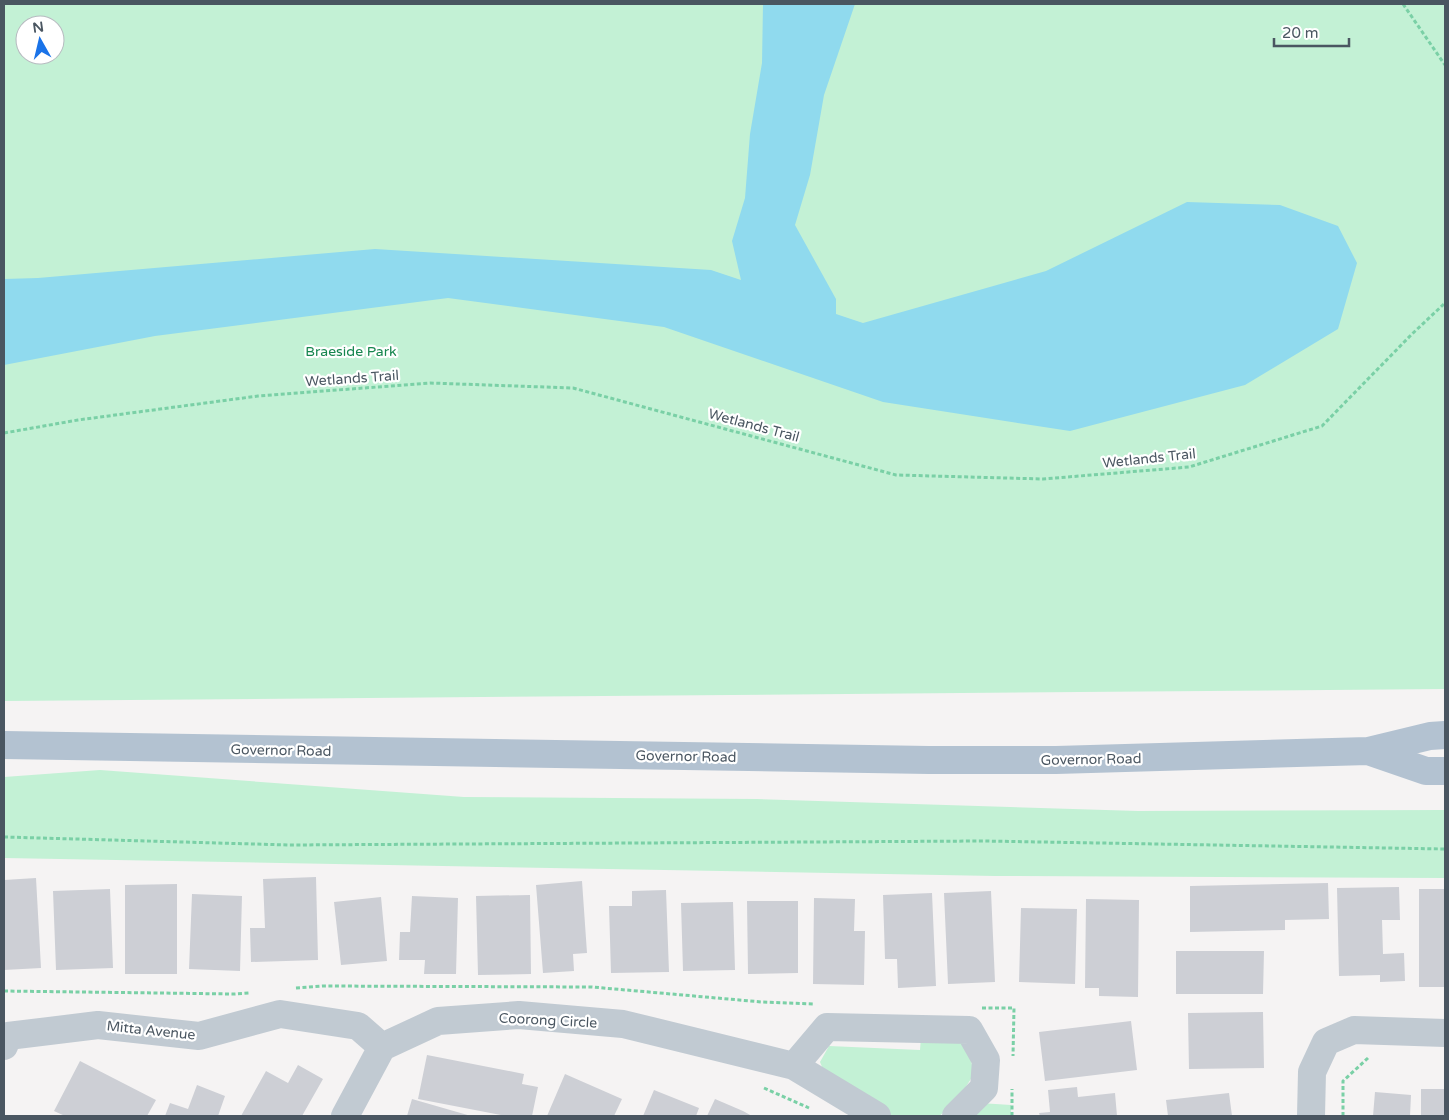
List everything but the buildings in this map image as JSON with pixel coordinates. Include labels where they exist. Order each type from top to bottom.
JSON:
[{"type":"main road","name":"Governor Road","points":[[4,745],[948,760],[1056,760],[1368,751],[1430,736],[1445,735]]},
{"type":"main road","name":"Governor Road","points":[[1368,751],[1426,771],[1445,771]]},
{"type":"street","name":"Mitta Avenue","points":[[5,1039],[98,1025],[199,1036],[280,1014],[358,1026],[382,1047]]},
{"type":"street","name":"Coorong Circle","points":[[382,1047],[438,1021],[519,1015],[623,1024],[794,1066],[876,1116]]},
{"type":"street","points":[[794,1066],[827,1028],[969,1030],[986,1060],[984,1088],[956,1116]]},
{"type":"street","points":[[1311,1116],[1312,1072],[1326,1042],[1354,1030],[1445,1033]]},
{"type":"street","points":[[344,1116],[382,1047]]},
{"type":"path","points":[[1403,4],[1445,65]]},
{"type":"path","name":"Wetlands Trail","points":[[4,433],[78,420],[258,396],[440,383],[573,388],[896,475],[1043,479],[1189,467],[1322,426],[1445,303]]},
{"type":"path","points":[[4,837],[289,845],[984,841],[1445,849]]},
{"type":"path","points":[[1343,1116],[1343,1081],[1370,1056]]},
{"type":"path","points":[[758,1085],[810,1109]]},
{"type":"green space","name":"Braeside Park","points":[[4,4],[1445,4],[1445,689],[4,701]]},
{"type":"green space","points":[[100,770],[464,797],[757,799],[1138,811],[1445,810],[1445,878],[995,876],[4,858],[4,777]]},
{"type":"green space","points":[[921,1037],[956,1037],[968,1047],[974,1074],[955,1104],[939,1116],[889,1116],[827,1079],[820,1062],[829,1046],[920,1050]]},
{"type":"green space","points":[[980,1103],[1011,1105],[1011,1116],[969,1116]]},
{"type":"water","points":[[763,4],[855,4],[824,95],[810,175],[795,225],[836,299],[836,314],[863,323],[1046,271],[1187,202],[1280,205],[1338,226],[1357,263],[1338,329],[1245,385],[1070,431],[883,402],[664,327],[448,298],[155,336],[4,365],[4,279],[38,278],[375,249],[711,270],[741,280],[732,241],[745,198],[750,134],[762,63]]}]
